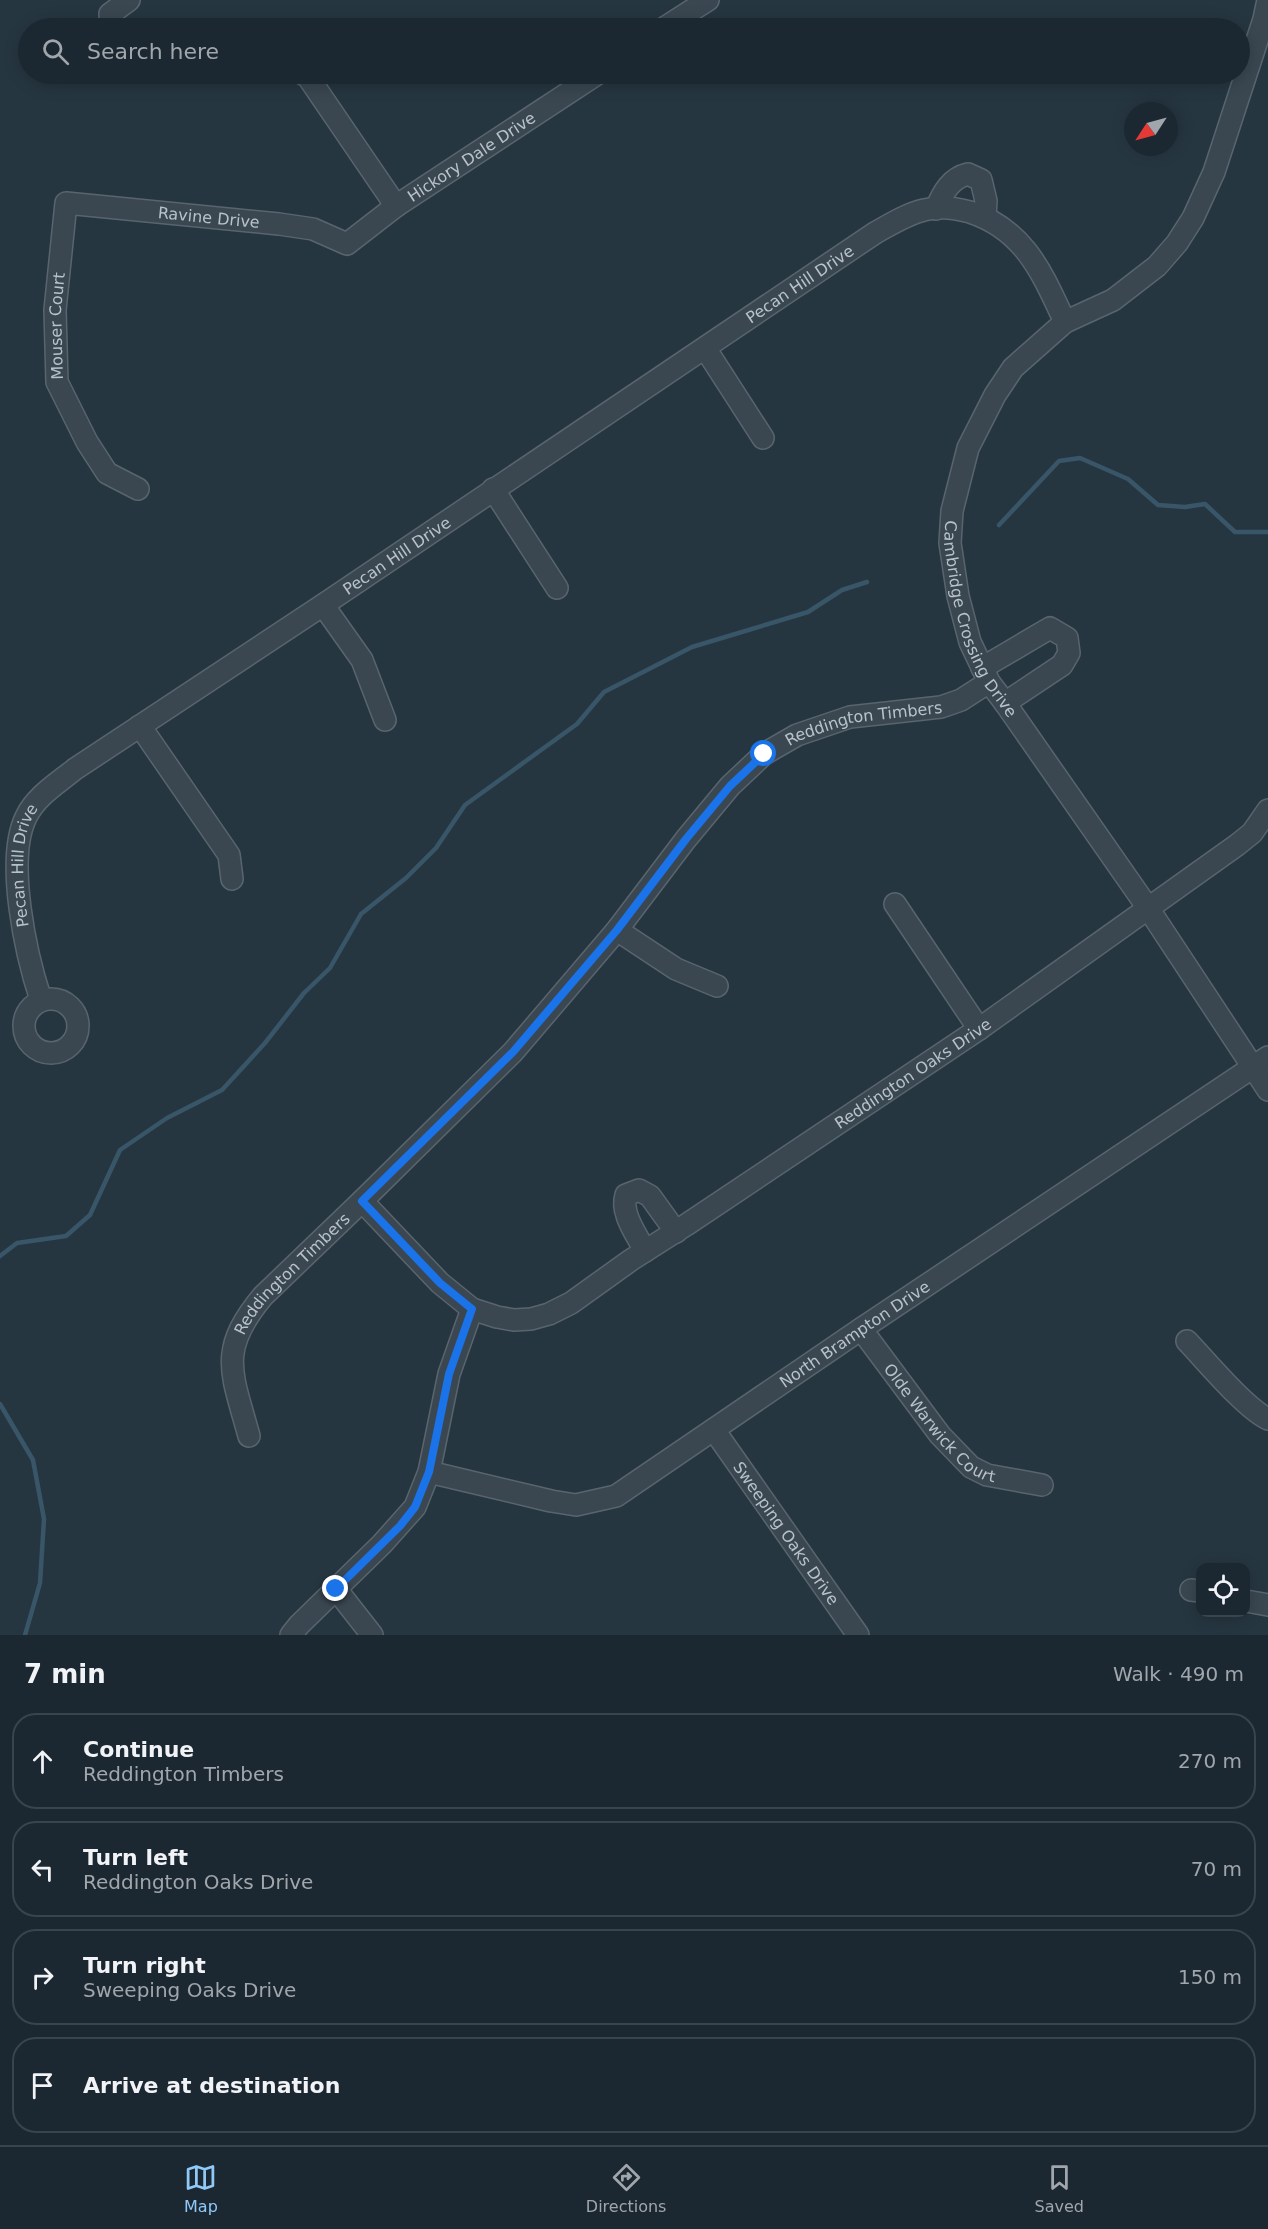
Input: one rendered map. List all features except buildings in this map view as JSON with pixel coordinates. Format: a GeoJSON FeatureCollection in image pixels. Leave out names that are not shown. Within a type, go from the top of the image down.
{"type":"FeatureCollection","features":[{"type":"Feature","properties":{"kind":"street"},"geometry":{"type":"LineString","coordinates":[[110,18],[110,14],[129,0]]}},
{"type":"Feature","properties":{"kind":"street"},"geometry":{"type":"LineString","coordinates":[[680,18],[708,0]]}},
{"type":"Feature","properties":{"kind":"street","name":"Cambridge Crossing Drive"},"geometry":{"type":"LineString","coordinates":[[1250,63],[1268,0]]}},
{"type":"Feature","properties":{"kind":"street"},"geometry":{"type":"LineString","coordinates":[[313,84],[396,206]]}},
{"type":"Feature","properties":{"kind":"street","name":"Hickory Dale Drive"},"geometry":{"type":"LineString","coordinates":[[347,244],[396,206],[582,84]]}},
{"type":"Feature","properties":{"kind":"street","name":"Cambridge Crossing Drive"},"geometry":{"type":"LineString","coordinates":[[1243,84],[1214,172],[1193,218],[1177,243],[1157,266],[1113,300],[1065,322],[1013,368],[995,395],[968,448],[959,477],[952,511],[950,543],[958,596],[970,642],[985,675],[1148,908],[1261,1063],[1268,1090]]}},
{"type":"Feature","properties":{"kind":"street"},"geometry":{"type":"LineString","coordinates":[[936,208],[956,177],[969,174],[981,180],[986,201],[985,217]]}},
{"type":"Feature","properties":{"kind":"street","name":"Ravine Drive"},"geometry":{"type":"LineString","coordinates":[[66,203],[279,224],[313,229],[347,244]]}},
{"type":"Feature","properties":{"kind":"street","name":"Mouser Court"},"geometry":{"type":"LineString","coordinates":[[66,203],[54,310],[57,382],[87,442],[107,473],[138,489]]}},
{"type":"Feature","properties":{"kind":"street","name":"Pecan Hill Drive"},"geometry":{"type":"LineString","coordinates":[[41,1000],[32,972],[17,882],[16,850],[26,817],[35,803],[66,776],[875,233],[926,209],[959,209],[985,217],[1017,239],[1032,258],[1045,278],[1065,322]]}},
{"type":"Feature","properties":{"kind":"street"},"geometry":{"type":"LineString","coordinates":[[705,348],[763,438]]}},
{"type":"Feature","properties":{"kind":"street"},"geometry":{"type":"LineString","coordinates":[[493,489],[557,588]]}},
{"type":"Feature","properties":{"kind":"street"},"geometry":{"type":"LineString","coordinates":[[323,605],[362,660],[385,720]]}},
{"type":"Feature","properties":{"kind":"street","name":"Reddington Timbers"},"geometry":{"type":"LineString","coordinates":[[249,1436],[231,1363],[240,1328],[263,1296],[513,1052],[617,930],[686,839],[730,786],[764,754],[797,735],[850,717],[941,707],[961,700],[985,675],[1050,628],[1067,638],[1069,653],[1062,665],[1005,703]]}},
{"type":"Feature","properties":{"kind":"street"},"geometry":{"type":"LineString","coordinates":[[140,726],[229,855],[232,879]]}},
{"type":"Feature","properties":{"kind":"street","name":"Reddington Oaks Drive"},"geometry":{"type":"LineString","coordinates":[[362,1201],[440,1283],[472,1309],[514,1320],[531,1319],[549,1314],[571,1303],[645,1251],[979,1029],[1252,833],[1268,810]]}},
{"type":"Feature","properties":{"kind":"street"},"geometry":{"type":"LineString","coordinates":[[895,904],[979,1029]]}},
{"type":"Feature","properties":{"kind":"street"},"geometry":{"type":"LineString","coordinates":[[617,930],[676,969],[717,986]]}},
{"type":"Feature","properties":{"kind":"street","name":"North Brampton Drive"},"geometry":{"type":"LineString","coordinates":[[429,1472],[551,1502],[576,1505],[616,1496],[631,1488],[861,1329],[1261,1063]]}},
{"type":"Feature","properties":{"kind":"street"},"geometry":{"type":"LineString","coordinates":[[645,1251],[625,1210],[626,1195],[639,1190],[650,1196],[676,1232]]}},
{"type":"Feature","properties":{"kind":"street"},"geometry":{"type":"LineString","coordinates":[[291,1635],[400,1526],[415,1507],[429,1472],[449,1374],[472,1309]]}},
{"type":"Feature","properties":{"kind":"street","name":"Olde Warwick Court"},"geometry":{"type":"LineString","coordinates":[[861,1329],[940,1435],[971,1467],[987,1475],[1041,1485]]}},
{"type":"Feature","properties":{"kind":"street"},"geometry":{"type":"LineString","coordinates":[[1187,1341],[1261,1416],[1268,1419]]}},
{"type":"Feature","properties":{"kind":"street","name":"Sweeping Oaks Drive"},"geometry":{"type":"LineString","coordinates":[[714,1430],[858,1635]]}},
{"type":"Feature","properties":{"kind":"street"},"geometry":{"type":"LineString","coordinates":[[336,1589],[372,1635]]}},
{"type":"Feature","properties":{"kind":"street"},"geometry":{"type":"LineString","coordinates":[[1250,1602],[1268,1605]]}},
{"type":"Feature","properties":{"kind":"waterway"},"geometry":{"type":"LineString","coordinates":[[999,525],[1059,461],[1080,458],[1128,479],[1158,505],[1185,507],[1205,504],[1235,532],[1268,532]]}},
{"type":"Feature","properties":{"kind":"waterway"},"geometry":{"type":"LineString","coordinates":[[0,1256],[17,1243],[66,1236],[90,1215],[120,1150],[167,1118],[222,1090],[265,1043],[304,993],[330,968],[361,914],[406,878],[436,848],[465,805],[577,724],[604,692],[692,647],[808,612],[842,590],[867,582]]}},
{"type":"Feature","properties":{"kind":"waterway"},"geometry":{"type":"LineString","coordinates":[[0,1404],[33,1460],[44,1519],[40,1583],[25,1635]]}},
{"type":"Feature","properties":{"kind":"route"},"geometry":{"type":"LineString","coordinates":[[336,1589],[400,1526],[415,1507],[429,1472],[449,1374],[472,1309],[440,1283],[362,1201],[513,1052],[617,930],[686,839],[730,786],[764,754]]}}]}
